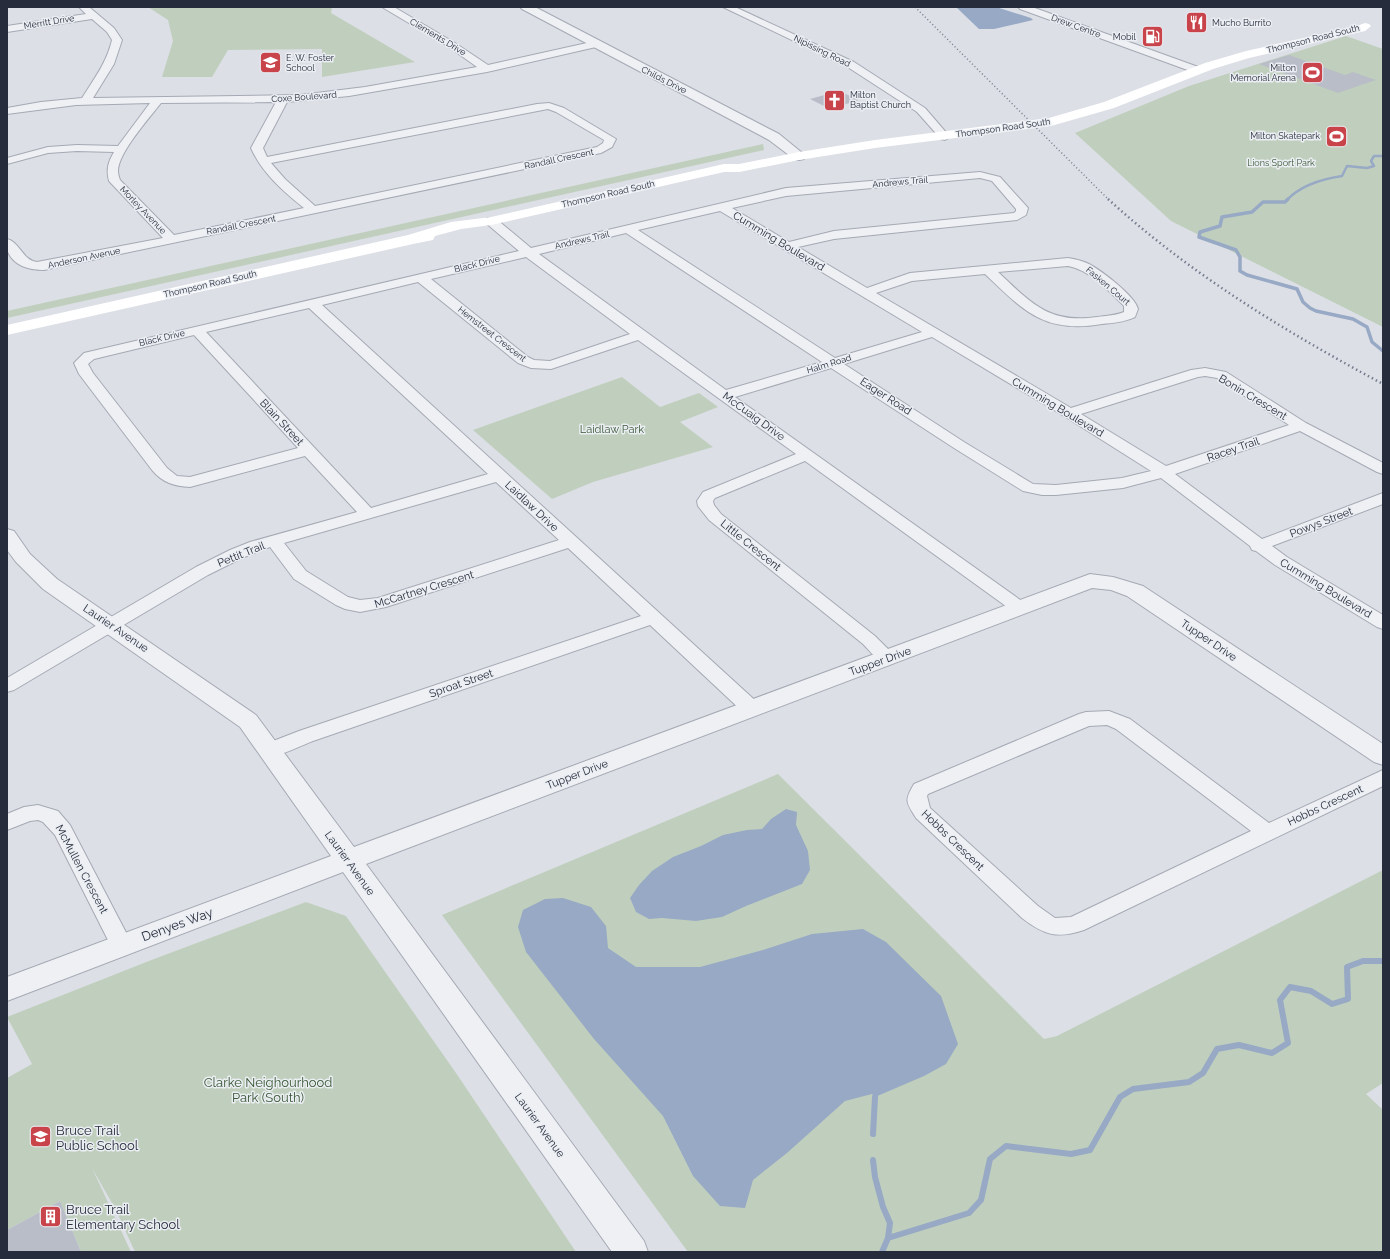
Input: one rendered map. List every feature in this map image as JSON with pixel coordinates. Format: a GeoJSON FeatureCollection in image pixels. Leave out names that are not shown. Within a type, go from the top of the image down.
{"type":"FeatureCollection","features":[{"type":"Feature","properties":{"kind":"main road","name":"Thompson Road South"},"geometry":{"type":"LineString","coordinates":[[7,330],[413,239],[441,236],[478,228],[491,221],[724,168],[739,168],[796,153],[874,144],[1044,115],[1105,97],[1191,68],[1360,29],[1377,23]]}},
{"type":"Feature","properties":{"kind":"street"},"geometry":{"type":"LineString","coordinates":[[84,7],[91,16],[109,28],[116,40],[115,50],[111,59],[86,100]]}},
{"type":"Feature","properties":{"kind":"street","name":"Clements Drive"},"geometry":{"type":"LineString","coordinates":[[387,7],[452,45],[487,69]]}},
{"type":"Feature","properties":{"kind":"street","name":"Childs Drive"},"geometry":{"type":"LineString","coordinates":[[526,7],[774,137],[796,153]]}},
{"type":"Feature","properties":{"kind":"street","name":"Nipissing Road"},"geometry":{"type":"LineString","coordinates":[[728,7],[847,61],[921,110],[942,133]]}},
{"type":"Feature","properties":{"kind":"street","name":"Drew Centre"},"geometry":{"type":"LineString","coordinates":[[1023,7],[1191,68]]}},
{"type":"Feature","properties":{"kind":"street","name":"Merritt Drive"},"geometry":{"type":"LineString","coordinates":[[7,29],[91,16]]}},
{"type":"Feature","properties":{"kind":"street","name":"Coxe Boulevard"},"geometry":{"type":"LineString","coordinates":[[7,111],[40,105],[86,100],[283,99],[321,97],[487,69],[596,44]]}},
{"type":"Feature","properties":{"kind":"street"},"geometry":{"type":"LineString","coordinates":[[283,99],[257,148],[262,161],[313,210]]}},
{"type":"Feature","properties":{"kind":"street","name":"Morley Avenue"},"geometry":{"type":"LineString","coordinates":[[158,100],[121,149],[112,171],[115,181],[171,239]]}},
{"type":"Feature","properties":{"kind":"street","name":"Randall Crescent"},"geometry":{"type":"LineString","coordinates":[[171,239],[601,150],[608,146],[610,139],[560,110],[549,106],[537,107],[262,161]]}},
{"type":"Feature","properties":{"kind":"street"},"geometry":{"type":"LineString","coordinates":[[7,161],[48,150],[121,149]]}},
{"type":"Feature","properties":{"kind":"street","name":"Andrews Trail"},"geometry":{"type":"LineString","coordinates":[[528,252],[786,192],[980,175],[996,179],[1022,208],[1022,212],[1017,216],[834,234],[786,246]]}},
{"type":"Feature","properties":{"kind":"street","name":"Cumming Boulevard"},"geometry":{"type":"LineString","coordinates":[[722,207],[1069,413],[1164,472],[1258,546],[1281,562],[1382,622]]}},
{"type":"Feature","properties":{"kind":"street","name":"McCuaig Drive"},"geometry":{"type":"LineString","coordinates":[[491,221],[528,252],[640,335],[1020,608]]}},
{"type":"Feature","properties":{"kind":"street","name":"Eager Road"},"geometry":{"type":"LineString","coordinates":[[628,229],[959,445],[1029,488],[1056,490],[1123,483],[1164,472]]}},
{"type":"Feature","properties":{"kind":"street","name":"Anderson Avenue"},"geometry":{"type":"LineString","coordinates":[[7,243],[22,261],[32,267],[39,267],[171,239]]}},
{"type":"Feature","properties":{"kind":"street","name":"Black Drive"},"geometry":{"type":"LineString","coordinates":[[308,450],[190,482],[174,482],[167,477],[86,374],[81,363],[89,356],[97,353],[528,252]]}},
{"type":"Feature","properties":{"kind":"street","name":"Fasken Court"},"geometry":{"type":"LineString","coordinates":[[867,292],[910,277],[1068,262],[1080,264],[1089,270],[1128,302],[1132,307],[1132,311],[1124,317],[1077,323],[1053,320],[1020,300],[988,270]]}},
{"type":"Feature","properties":{"kind":"street","name":"Hemstreet Crescent"},"geometry":{"type":"LineString","coordinates":[[421,278],[523,360],[531,364],[551,365],[640,335]]}},
{"type":"Feature","properties":{"kind":"street","name":"Laidlaw Drive"},"geometry":{"type":"LineString","coordinates":[[312,303],[751,708]]}},
{"type":"Feature","properties":{"kind":"street","name":"Blain Street"},"geometry":{"type":"LineString","coordinates":[[196,330],[368,514]]}},
{"type":"Feature","properties":{"kind":"street","name":"Halm Road"},"geometry":{"type":"LineString","coordinates":[[725,395],[932,333]]}},
{"type":"Feature","properties":{"kind":"street","name":"Bonin Crescent"},"geometry":{"type":"LineString","coordinates":[[1069,413],[1196,373],[1205,372],[1221,375],[1301,426],[1383,469]]}},
{"type":"Feature","properties":{"kind":"street","name":"Racey Trail"},"geometry":{"type":"LineString","coordinates":[[1164,472],[1301,426]]}},
{"type":"Feature","properties":{"kind":"street","name":"Little Crescent"},"geometry":{"type":"LineString","coordinates":[[807,455],[709,495],[705,501],[706,506],[715,517],[869,640],[888,658]]}},
{"type":"Feature","properties":{"kind":"street","name":"Pettit Trail"},"geometry":{"type":"LineString","coordinates":[[7,686],[218,562],[256,546],[499,476]]}},
{"type":"Feature","properties":{"kind":"street","name":"Powys Street"},"geometry":{"type":"LineString","coordinates":[[1258,546],[1383,498]]}},
{"type":"Feature","properties":{"kind":"street","name":"Laurier Avenue"},"geometry":{"type":"LineString","coordinates":[[7,536],[23,558],[50,584],[111,624],[248,721],[632,1252]]}},
{"type":"Feature","properties":{"kind":"street","name":"McCartney Crescent"},"geometry":{"type":"LineString","coordinates":[[274,541],[300,575],[342,601],[351,605],[360,606],[380,603],[571,542]]}},
{"type":"Feature","properties":{"kind":"street","name":"Tupper Drive"},"geometry":{"type":"LineString","coordinates":[[348,860],[1090,581],[1106,581],[1121,584],[1148,599],[1383,756]]}},
{"type":"Feature","properties":{"kind":"street","name":"Sproat Street"},"geometry":{"type":"LineString","coordinates":[[270,750],[306,736],[653,618]]}},
{"type":"Feature","properties":{"kind":"street","name":"Hobbs Crescent"},"geometry":{"type":"LineString","coordinates":[[1267,832],[1123,724],[1109,718],[1086,719],[927,786],[921,789],[916,796],[918,805],[923,813],[1030,912],[1046,924],[1063,928],[1076,924],[1383,777]]}},
{"type":"Feature","properties":{"kind":"street","name":"McMullen Crescent"},"geometry":{"type":"LineString","coordinates":[[7,822],[30,813],[40,812],[49,815],[57,821],[122,944]]}},
{"type":"Feature","properties":{"kind":"street","name":"Denyes Way"},"geometry":{"type":"LineString","coordinates":[[7,989],[122,944],[348,860]]}},
{"type":"Feature","properties":{"kind":"green space"},"geometry":{"type":"Polygon","coordinates":[[[148,7],[332,7],[331,13],[415,62],[322,77],[322,49],[228,50],[212,77],[162,77],[173,41],[168,20],[148,7]]]}},
{"type":"Feature","properties":{"kind":"green space","name":"Lions Sport Park"},"geometry":{"type":"Polygon","coordinates":[[[1346,36],[1383,49],[1383,327],[1171,221],[1075,133],[1189,86],[1346,36]]]}},
{"type":"Feature","properties":{"kind":"green space"},"geometry":{"type":"Polygon","coordinates":[[[763,144],[764,150],[7,318],[7,311],[763,144]]]}},
{"type":"Feature","properties":{"kind":"green space","name":"Laidlaw Park"},"geometry":{"type":"Polygon","coordinates":[[[622,377],[660,407],[699,393],[718,407],[680,422],[713,447],[593,482],[552,499],[473,430],[622,377]]]}},
{"type":"Feature","properties":{"kind":"green space"},"geometry":{"type":"Polygon","coordinates":[[[778,774],[1044,1039],[1057,1036],[1383,870],[1383,1083],[1366,1094],[1383,1110],[1383,1252],[688,1252],[442,915],[778,774]]]}},
{"type":"Feature","properties":{"kind":"green space","name":"Clarke Neighourhood Park (South)"},"geometry":{"type":"Polygon","coordinates":[[[306,902],[346,916],[456,1073],[576,1252],[135,1252],[116,1210],[92,1168],[131,1252],[81,1252],[60,1201],[7,1230],[7,1078],[32,1064],[7,1017],[154,959],[306,902]]]}},
{"type":"Feature","properties":{"kind":"water"},"geometry":{"type":"Polygon","coordinates":[[[956,7],[996,7],[1031,18],[1033,20],[994,29],[979,29],[956,7]]]}},
{"type":"Feature","properties":{"kind":"water"},"geometry":{"type":"Polygon","coordinates":[[[786,809],[797,812],[796,825],[808,851],[810,870],[802,884],[722,917],[696,921],[662,918],[649,919],[636,912],[630,898],[639,885],[652,871],[673,857],[701,846],[723,835],[747,830],[762,829],[771,819],[786,809]]]}},
{"type":"Feature","properties":{"kind":"water"},"geometry":{"type":"Polygon","coordinates":[[[563,898],[591,907],[606,926],[608,948],[636,967],[700,967],[763,950],[812,934],[863,929],[886,942],[941,996],[958,1044],[946,1064],[924,1076],[875,1097],[872,1094],[845,1101],[787,1153],[753,1180],[745,1208],[720,1206],[693,1176],[663,1116],[594,1039],[526,952],[518,927],[523,910],[545,899],[563,898]]]}},
{"type":"Feature","properties":{"kind":"building","name":"Milton Memorial Arena"},"geometry":{"type":"Polygon","coordinates":[[[1289,55],[1345,75],[1353,72],[1376,80],[1338,93],[1259,64],[1289,55]]]}},
{"type":"Feature","properties":{"kind":"building","name":"Milton Baptist Church"},"geometry":{"type":"Polygon","coordinates":[[[839,91],[859,100],[830,109],[810,99],[839,91]]]}},
{"type":"Feature","properties":{"kind":"building","name":"Bruce Trail Elementary School"},"geometry":{"type":"Polygon","coordinates":[[[60,1201],[81,1252],[7,1252],[7,1230],[60,1201]]]}},
{"type":"Feature","properties":{"kind":"waterway"},"geometry":{"type":"LineString","coordinates":[[1287,200],[1305,187],[1327,179],[1342,176],[1347,166],[1367,168],[1374,166],[1371,161],[1374,156],[1383,156]]}},
{"type":"Feature","properties":{"kind":"waterway"},"geometry":{"type":"LineString","coordinates":[[1287,200],[1285,202],[1263,202],[1252,212],[1222,217],[1220,226],[1200,232],[1199,237],[1236,250],[1240,257],[1240,271],[1247,275],[1297,289],[1303,302],[1310,308],[1316,311],[1353,319],[1367,327],[1372,342],[1383,351]]}},
{"type":"Feature","properties":{"kind":"waterway"},"geometry":{"type":"LineString","coordinates":[[888,1238],[969,1213],[981,1200],[990,1159],[1006,1146],[1071,1154],[1090,1150],[1120,1097],[1133,1089],[1189,1082],[1203,1073],[1217,1049],[1239,1045],[1272,1053],[1288,1043],[1280,1000],[1290,987],[1311,991],[1332,1004],[1348,999],[1347,967],[1363,961],[1383,961]]}},
{"type":"Feature","properties":{"kind":"waterway"},"geometry":{"type":"LineString","coordinates":[[873,1134],[875,1097]]}},
{"type":"Feature","properties":{"kind":"waterway"},"geometry":{"type":"LineString","coordinates":[[873,1160],[875,1177],[883,1207],[890,1223],[888,1238]]}},
{"type":"Feature","properties":{"kind":"waterway"},"geometry":{"type":"LineString","coordinates":[[882,1252],[888,1238]]}},
{"type":"Feature","properties":{"kind":"railway"},"geometry":{"type":"LineString","coordinates":[[915,7],[1109,200]]}},
{"type":"Feature","properties":{"kind":"railway"},"geometry":{"type":"LineString","coordinates":[[1108,199],[1139,226],[1205,277],[1311,344],[1383,384]]}},
{"type":"Feature","properties":{"kind":"place","name":"Mucho Burrito"},"geometry":{"type":"Point","coordinates":[1196,23]}},
{"type":"Feature","properties":{"kind":"place","name":"Mobil"},"geometry":{"type":"Point","coordinates":[1152,37]}},
{"type":"Feature","properties":{"kind":"place","name":"E. W. Foster School"},"geometry":{"type":"Point","coordinates":[271,63]}},
{"type":"Feature","properties":{"kind":"place","name":"Milton Memorial Arena"},"geometry":{"type":"Point","coordinates":[1312,73]}},
{"type":"Feature","properties":{"kind":"place","name":"Milton Baptist Church"},"geometry":{"type":"Point","coordinates":[835,100]}},
{"type":"Feature","properties":{"kind":"place","name":"Milton Skatepark"},"geometry":{"type":"Point","coordinates":[1336,136]}},
{"type":"Feature","properties":{"kind":"place","name":"Bruce Trail Public School"},"geometry":{"type":"Point","coordinates":[40,1137]}},
{"type":"Feature","properties":{"kind":"place","name":"Bruce Trail Elementary School"},"geometry":{"type":"Point","coordinates":[50,1216]}}]}
